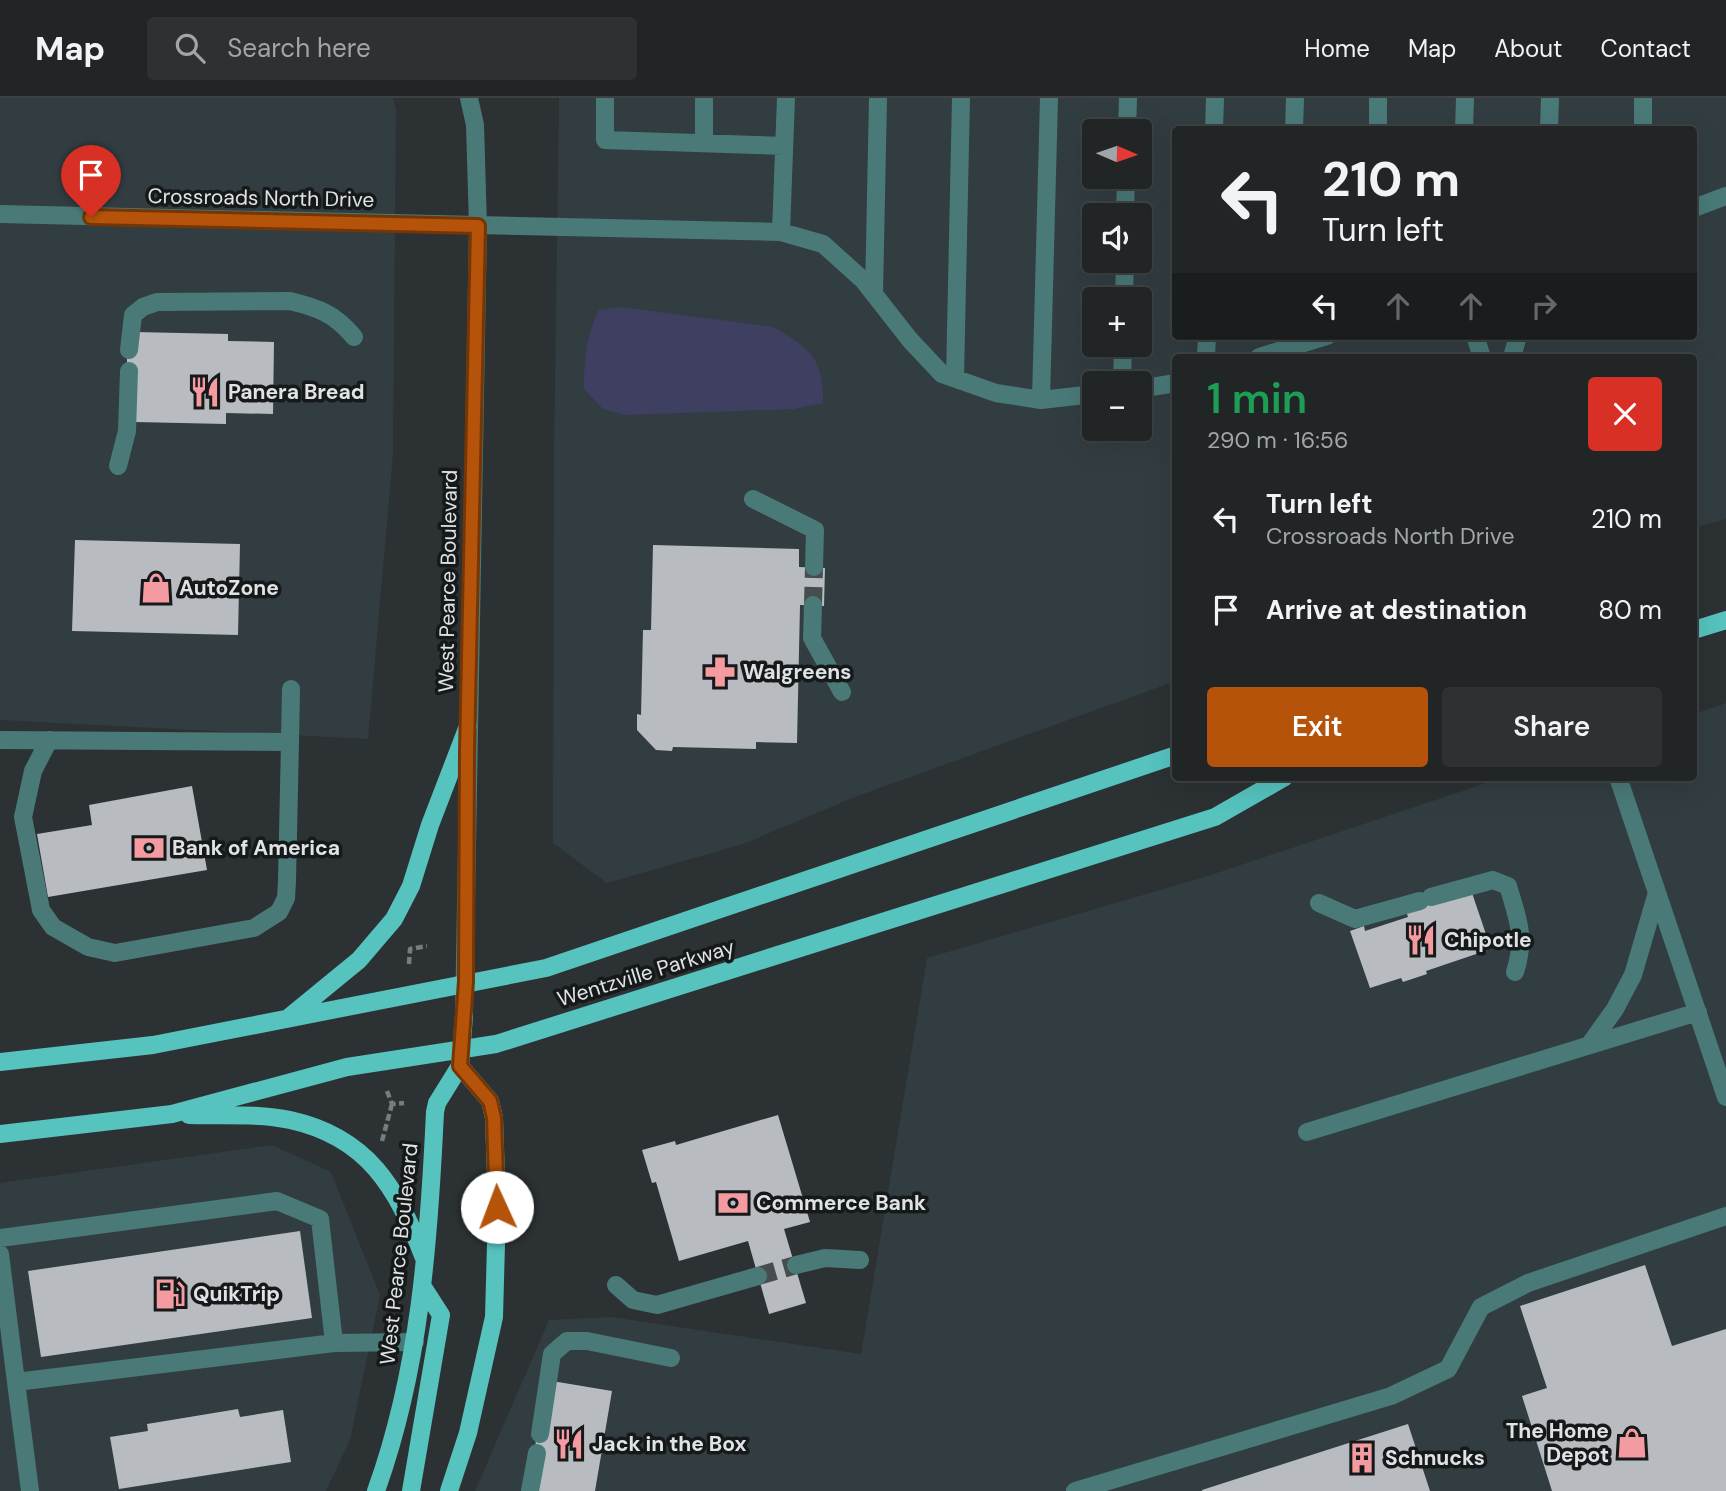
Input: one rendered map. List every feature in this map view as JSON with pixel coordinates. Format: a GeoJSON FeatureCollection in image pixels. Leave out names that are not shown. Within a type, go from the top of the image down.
{"type":"FeatureCollection","features":[{"type":"Feature","properties":{"kind":"main road"},"geometry":{"type":"LineString","coordinates":[[1697,629],[1726,620]]}},
{"type":"Feature","properties":{"kind":"main road"},"geometry":{"type":"LineString","coordinates":[[285,1020],[359,960],[394,919],[411,887],[430,825],[468,726]]}},
{"type":"Feature","properties":{"kind":"main road","name":"Wentzville Parkway"},"geometry":{"type":"LineString","coordinates":[[0,1062],[153,1045],[466,981],[546,968],[1172,756]]}},
{"type":"Feature","properties":{"kind":"main road","name":"Wentzville Parkway"},"geometry":{"type":"LineString","coordinates":[[0,1134],[172,1114],[348,1067],[461,1057],[1215,817],[1278,781]]}},
{"type":"Feature","properties":{"kind":"main road","name":"West Pearce Boulevard"},"geometry":{"type":"LineString","coordinates":[[376,1491],[391,1448],[415,1342],[423,1287],[436,1103],[461,1057],[464,1016]]}},
{"type":"Feature","properties":{"kind":"main road"},"geometry":{"type":"LineString","coordinates":[[449,1491],[468,1433],[494,1317],[497,1207],[494,1118],[490,1101],[461,1057]]}},
{"type":"Feature","properties":{"kind":"main road"},"geometry":{"type":"LineString","coordinates":[[172,1114],[288,1119],[326,1130],[355,1148],[381,1171],[407,1214],[425,1261]]}},
{"type":"Feature","properties":{"kind":"main road"},"geometry":{"type":"LineString","coordinates":[[411,1491],[441,1315],[423,1287]]}},
{"type":"Feature","properties":{"kind":"street","name":"West Pearce Boulevard"},"geometry":{"type":"LineString","coordinates":[[464,1016],[478,226],[475,125],[469,98]]}},
{"type":"Feature","properties":{"kind":"street"},"geometry":{"type":"LineString","coordinates":[[606,98],[605,140],[784,146]]}},
{"type":"Feature","properties":{"kind":"street"},"geometry":{"type":"LineString","coordinates":[[704,98],[704,144]]}},
{"type":"Feature","properties":{"kind":"street"},"geometry":{"type":"LineString","coordinates":[[781,232],[786,98]]}},
{"type":"Feature","properties":{"kind":"street"},"geometry":{"type":"LineString","coordinates":[[874,293],[878,98]]}},
{"type":"Feature","properties":{"kind":"street"},"geometry":{"type":"LineString","coordinates":[[955,378],[961,98]]}},
{"type":"Feature","properties":{"kind":"street"},"geometry":{"type":"LineString","coordinates":[[1041,400],[1049,98]]}},
{"type":"Feature","properties":{"kind":"street"},"geometry":{"type":"LineString","coordinates":[[1127,119],[1128,98]]}},
{"type":"Feature","properties":{"kind":"street"},"geometry":{"type":"LineString","coordinates":[[1214,126],[1215,98]]}},
{"type":"Feature","properties":{"kind":"street"},"geometry":{"type":"LineString","coordinates":[[1294,126],[1295,98]]}},
{"type":"Feature","properties":{"kind":"street"},"geometry":{"type":"LineString","coordinates":[[1378,98],[1378,126]]}},
{"type":"Feature","properties":{"kind":"street"},"geometry":{"type":"LineString","coordinates":[[1464,126],[1465,98]]}},
{"type":"Feature","properties":{"kind":"street"},"geometry":{"type":"LineString","coordinates":[[1549,126],[1550,98]]}},
{"type":"Feature","properties":{"kind":"street"},"geometry":{"type":"LineString","coordinates":[[1643,98],[1643,126]]}},
{"type":"Feature","properties":{"kind":"street"},"geometry":{"type":"LineString","coordinates":[[1697,207],[1726,196]]}},
{"type":"Feature","properties":{"kind":"street","name":"Crossroads North Drive"},"geometry":{"type":"LineString","coordinates":[[0,215],[781,232],[823,244],[874,293],[942,374],[996,393],[1041,400],[1082,395]]}},
{"type":"Feature","properties":{"kind":"street"},"geometry":{"type":"LineString","coordinates":[[130,351],[133,315],[142,307],[157,302],[290,302],[312,306],[339,319],[354,337]]}},
{"type":"Feature","properties":{"kind":"street"},"geometry":{"type":"LineString","coordinates":[[1265,354],[1291,342]]}},
{"type":"Feature","properties":{"kind":"street"},"geometry":{"type":"LineString","coordinates":[[118,466],[127,431],[129,371]]}},
{"type":"Feature","properties":{"kind":"street"},"geometry":{"type":"LineString","coordinates":[[1152,387],[1172,384]]}},
{"type":"Feature","properties":{"kind":"street"},"geometry":{"type":"LineString","coordinates":[[753,499],[815,530],[814,568]]}},
{"type":"Feature","properties":{"kind":"street"},"geometry":{"type":"LineString","coordinates":[[813,605],[812,638],[842,692]]}},
{"type":"Feature","properties":{"kind":"street"},"geometry":{"type":"LineString","coordinates":[[49,740],[33,771],[23,817],[41,910],[53,927],[88,947],[115,953],[254,928],[279,912],[286,898],[291,689]]}},
{"type":"Feature","properties":{"kind":"street"},"geometry":{"type":"LineString","coordinates":[[0,740],[290,742]]}},
{"type":"Feature","properties":{"kind":"street"},"geometry":{"type":"LineString","coordinates":[[1619,781],[1726,1097]]}},
{"type":"Feature","properties":{"kind":"street"},"geometry":{"type":"LineString","coordinates":[[1319,903],[1355,919],[1493,880],[1508,886],[1520,923],[1523,948],[1515,972]]}},
{"type":"Feature","properties":{"kind":"street"},"geometry":{"type":"LineString","coordinates":[[1590,1044],[1615,1009],[1633,975],[1656,896]]}},
{"type":"Feature","properties":{"kind":"street"},"geometry":{"type":"LineString","coordinates":[[1307,1132],[1698,1012]]}},
{"type":"Feature","properties":{"kind":"street"},"geometry":{"type":"LineString","coordinates":[[0,1238],[277,1201],[320,1219],[334,1343]]}},
{"type":"Feature","properties":{"kind":"street"},"geometry":{"type":"LineString","coordinates":[[1075,1491],[1391,1396],[1448,1369],[1481,1307],[1528,1283],[1726,1216]]}},
{"type":"Feature","properties":{"kind":"street"},"geometry":{"type":"LineString","coordinates":[[0,1254],[3,1296],[30,1491]]}},
{"type":"Feature","properties":{"kind":"street"},"geometry":{"type":"LineString","coordinates":[[796,1265],[825,1258],[860,1260]]}},
{"type":"Feature","properties":{"kind":"street"},"geometry":{"type":"LineString","coordinates":[[616,1286],[633,1300],[657,1305],[758,1276]]}},
{"type":"Feature","properties":{"kind":"street"},"geometry":{"type":"LineString","coordinates":[[540,1434],[552,1354],[567,1341],[587,1341],[671,1358]]}},
{"type":"Feature","properties":{"kind":"street"},"geometry":{"type":"LineString","coordinates":[[16,1382],[334,1343],[415,1342]]}},
{"type":"Feature","properties":{"kind":"street"},"geometry":{"type":"LineString","coordinates":[[530,1491],[537,1453]]}},
{"type":"Feature","properties":{"kind":"path"},"geometry":{"type":"LineString","coordinates":[[409,964],[410,949],[427,946]]}},
{"type":"Feature","properties":{"kind":"path"},"geometry":{"type":"LineString","coordinates":[[381,1147],[392,1104],[387,1091]]}},
{"type":"Feature","properties":{"kind":"path"},"geometry":{"type":"LineString","coordinates":[[392,1104],[404,1103]]}},
{"type":"Feature","properties":{"kind":"shaded area"},"geometry":{"type":"Polygon","coordinates":[[[0,98],[393,98],[396,109],[393,454],[368,739],[0,720],[0,98]]]}},
{"type":"Feature","properties":{"kind":"shaded area"},"geometry":{"type":"Polygon","coordinates":[[[559,98],[1726,98],[1726,519],[1697,527],[1697,354],[1172,354],[1172,682],[855,797],[743,844],[607,883],[553,843],[554,456],[559,98]]]}},
{"type":"Feature","properties":{"kind":"shaded area"},"geometry":{"type":"Polygon","coordinates":[[[1726,703],[1726,1491],[475,1491],[549,1320],[611,1317],[861,1354],[927,958],[1208,876],[1492,781],[1697,781],[1697,713],[1726,703]]]}},
{"type":"Feature","properties":{"kind":"shaded area"},"geometry":{"type":"Polygon","coordinates":[[[272,1145],[331,1172],[380,1295],[350,1440],[326,1491],[0,1491],[0,1183],[272,1145]]]}},
{"type":"Feature","properties":{"kind":"water"},"geometry":{"type":"Polygon","coordinates":[[[620,307],[773,327],[797,342],[812,356],[821,376],[823,403],[794,409],[626,415],[603,409],[584,389],[587,348],[599,310],[620,307]]]}},
{"type":"Feature","properties":{"kind":"building","name":"Panera Bread"},"geometry":{"type":"Polygon","coordinates":[[[135,332],[228,334],[228,341],[274,342],[273,414],[226,413],[226,424],[135,422],[127,371],[127,350],[135,332]]]}},
{"type":"Feature","properties":{"kind":"building","name":"AutoZone"},"geometry":{"type":"Polygon","coordinates":[[[75,540],[240,544],[238,635],[72,631],[75,540]]]}},
{"type":"Feature","properties":{"kind":"building","name":"Walgreens"},"geometry":{"type":"Polygon","coordinates":[[[653,545],[799,549],[799,567],[825,568],[824,606],[800,605],[797,743],[756,742],[756,749],[673,747],[672,751],[656,750],[637,730],[637,714],[641,715],[643,630],[651,630],[653,545]]]}},
{"type":"Feature","properties":{"kind":"building","name":"Bank of America"},"geometry":{"type":"Polygon","coordinates":[[[192,786],[207,870],[48,897],[37,834],[92,825],[89,805],[192,786]]]}},
{"type":"Feature","properties":{"kind":"building","name":"Chipotle"},"geometry":{"type":"Polygon","coordinates":[[[1471,890],[1491,949],[1426,971],[1427,974],[1403,982],[1401,978],[1370,988],[1350,931],[1364,926],[1365,931],[1408,917],[1406,911],[1471,890]]]}},
{"type":"Feature","properties":{"kind":"building","name":"Commerce Bank"},"geometry":{"type":"Polygon","coordinates":[[[778,1115],[810,1222],[784,1229],[806,1303],[769,1314],[748,1241],[679,1261],[656,1182],[652,1183],[642,1150],[675,1141],[676,1145],[778,1115]]]}},
{"type":"Feature","properties":{"kind":"building","name":"QuikTrip"},"geometry":{"type":"Polygon","coordinates":[[[300,1231],[312,1318],[41,1357],[28,1271],[300,1231]]]}},
{"type":"Feature","properties":{"kind":"building","name":"The Home Depot"},"geometry":{"type":"Polygon","coordinates":[[[1645,1265],[1672,1346],[1726,1329],[1726,1491],[1552,1491],[1522,1396],[1547,1388],[1520,1306],[1645,1265]]]}},
{"type":"Feature","properties":{"kind":"building","name":"Jack in the Box"},"geometry":{"type":"Polygon","coordinates":[[[552,1381],[612,1391],[595,1491],[534,1491],[536,1434],[552,1381]]]}},
{"type":"Feature","properties":{"kind":"building"},"geometry":{"type":"Polygon","coordinates":[[[238,1409],[240,1417],[283,1410],[291,1462],[119,1489],[110,1437],[148,1431],[147,1424],[238,1409]]]}},
{"type":"Feature","properties":{"kind":"building","name":"Schnucks"},"geometry":{"type":"Polygon","coordinates":[[[1408,1424],[1430,1491],[1202,1491],[1202,1490],[1408,1424]]]}},
{"type":"Feature","properties":{"kind":"tunnel"},"geometry":{"type":"LineString","coordinates":[[813,605],[814,567]]}},
{"type":"Feature","properties":{"kind":"tunnel"},"geometry":{"type":"LineString","coordinates":[[758,1276],[796,1265]]}},
{"type":"Feature","properties":{"kind":"place","name":"Panera Bread"},"geometry":{"type":"Point","coordinates":[205,392]}},
{"type":"Feature","properties":{"kind":"place","name":"AutoZone"},"geometry":{"type":"Point","coordinates":[156,588]}},
{"type":"Feature","properties":{"kind":"place","name":"Walgreens"},"geometry":{"type":"Point","coordinates":[720,672]}},
{"type":"Feature","properties":{"kind":"place","name":"Bank of America"},"geometry":{"type":"Point","coordinates":[149,848]}},
{"type":"Feature","properties":{"kind":"place","name":"Chipotle"},"geometry":{"type":"Point","coordinates":[1421,940]}},
{"type":"Feature","properties":{"kind":"place","name":"Commerce Bank"},"geometry":{"type":"Point","coordinates":[733,1203]}},
{"type":"Feature","properties":{"kind":"place","name":"QuikTrip"},"geometry":{"type":"Point","coordinates":[170,1294]}},
{"type":"Feature","properties":{"kind":"place","name":"The Home Depot"},"geometry":{"type":"Point","coordinates":[1632,1443]}},
{"type":"Feature","properties":{"kind":"place","name":"Jack in the Box"},"geometry":{"type":"Point","coordinates":[569,1444]}},
{"type":"Feature","properties":{"kind":"place","name":"Schnucks"},"geometry":{"type":"Point","coordinates":[1362,1458]}},
{"type":"Feature","properties":{"kind":"route"},"geometry":{"type":"LineString","coordinates":[[91,217],[478,226],[467,752],[466,981],[460,1066],[490,1101],[494,1118],[497,1207]]}}]}
